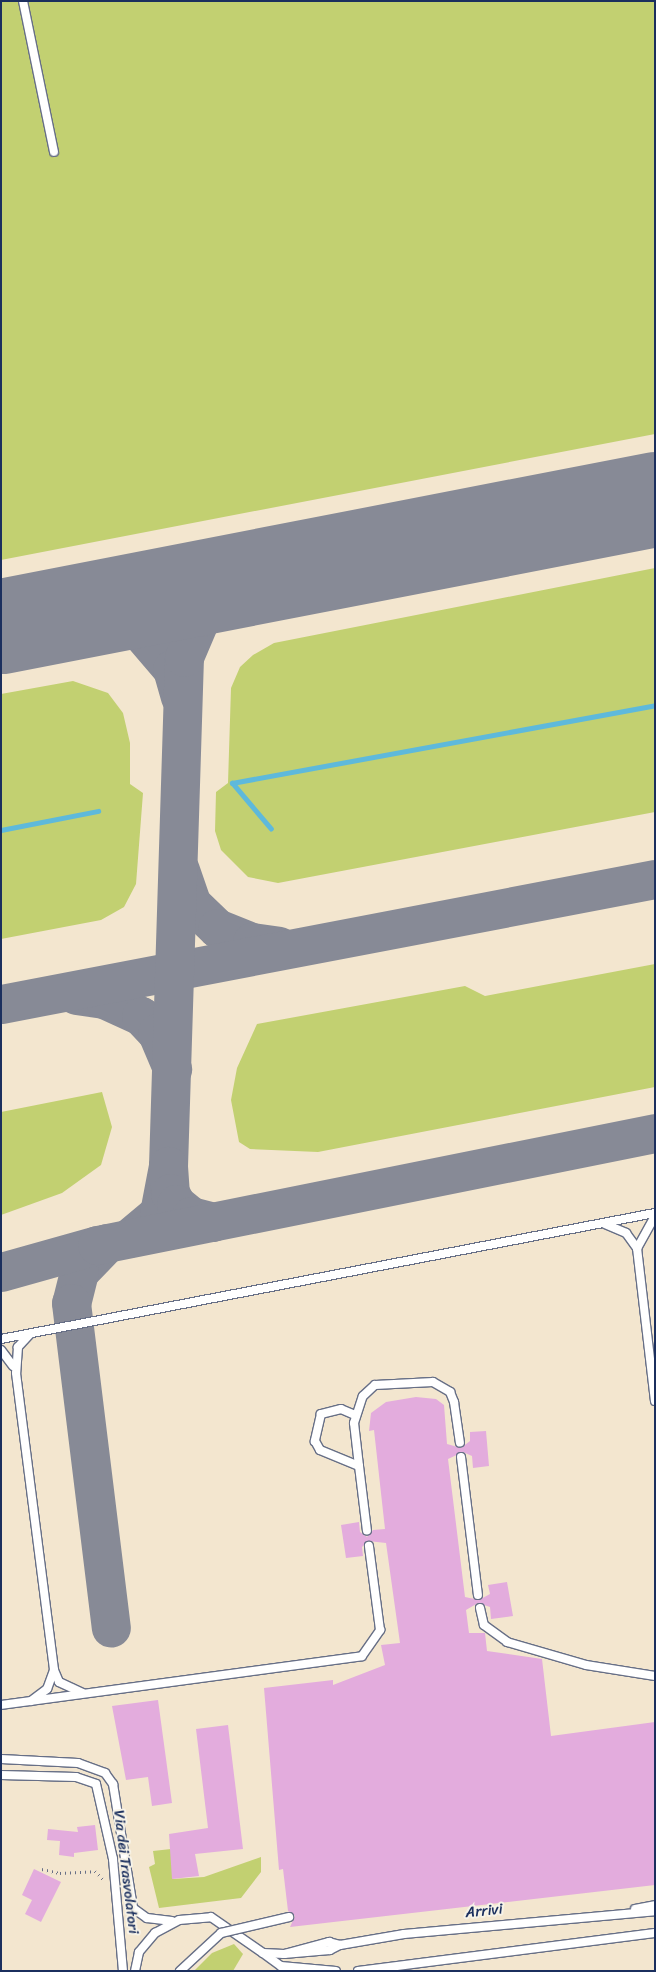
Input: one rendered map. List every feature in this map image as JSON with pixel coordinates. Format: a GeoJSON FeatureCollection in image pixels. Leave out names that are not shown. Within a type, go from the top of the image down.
{"type":"FeatureCollection","features":[{"type":"Feature","properties":{"kind":"lane"},"geometry":{"type":"LineString","coordinates":[[23,1],[54,152]]}},
{"type":"Feature","properties":{"kind":"lane"},"geometry":{"type":"LineString","coordinates":[[1,1339],[604,1223],[655,1215]]}},
{"type":"Feature","properties":{"kind":"lane"},"geometry":{"type":"LineString","coordinates":[[637,1248],[655,1215]]}},
{"type":"Feature","properties":{"kind":"lane"},"geometry":{"type":"LineString","coordinates":[[604,1223],[626,1233],[637,1248],[655,1400]]}},
{"type":"Feature","properties":{"kind":"lane"},"geometry":{"type":"LineString","coordinates":[[31,1333],[18,1347],[16,1373],[54,1670],[66,1688],[86,1695]]}},
{"type":"Feature","properties":{"kind":"lane"},"geometry":{"type":"LineString","coordinates":[[1,1350],[16,1373]]}},
{"type":"Feature","properties":{"kind":"lane"},"geometry":{"type":"LineString","coordinates":[[367,1531],[355,1416],[363,1396],[375,1385],[433,1382],[450,1392],[454,1402],[460,1443]]}},
{"type":"Feature","properties":{"kind":"lane"},"geometry":{"type":"LineString","coordinates":[[355,1416],[341,1409],[321,1414],[315,1441],[320,1450],[359,1466]]}},
{"type":"Feature","properties":{"kind":"lane"},"geometry":{"type":"LineString","coordinates":[[461,1457],[478,1595]]}},
{"type":"Feature","properties":{"kind":"lane"},"geometry":{"type":"LineString","coordinates":[[1,1705],[86,1695],[362,1656],[380,1630],[369,1546]]}},
{"type":"Feature","properties":{"kind":"lane"},"geometry":{"type":"LineString","coordinates":[[480,1608],[484,1625],[507,1642],[586,1665],[654,1676]]}},
{"type":"Feature","properties":{"kind":"lane"},"geometry":{"type":"LineString","coordinates":[[30,1702],[47,1689],[54,1670]]}},
{"type":"Feature","properties":{"kind":"lane"},"geometry":{"type":"LineString","coordinates":[[1,1759],[78,1763],[105,1774],[113,1784],[133,1908],[147,1918],[179,1920],[211,1917],[281,1966],[336,1971]]}},
{"type":"Feature","properties":{"kind":"lane","name":"Via dei Trasvolatori"},"geometry":{"type":"LineString","coordinates":[[1,1775],[76,1777],[96,1784],[113,1859],[124,1971]]}},
{"type":"Feature","properties":{"kind":"lane","name":"Arrivi"},"geometry":{"type":"LineString","coordinates":[[631,1911],[655,1905]]}},
{"type":"Feature","properties":{"kind":"lane","name":"Arrivi"},"geometry":{"type":"LineString","coordinates":[[263,1953],[284,1954],[329,1942],[340,1945],[404,1934],[631,1911],[655,1911]]}},
{"type":"Feature","properties":{"kind":"lane"},"geometry":{"type":"LineString","coordinates":[[180,1971],[221,1933],[289,1917]]}},
{"type":"Feature","properties":{"kind":"lane"},"geometry":{"type":"LineString","coordinates":[[135,1971],[146,1942],[179,1920]]}},
{"type":"Feature","properties":{"kind":"lane"},"geometry":{"type":"LineString","coordinates":[[358,1971],[655,1932]]}},
{"type":"Feature","properties":{"kind":"path"},"geometry":{"type":"LineString","coordinates":[[42,1868],[60,1873],[95,1871],[111,1883]]}},
{"type":"Feature","properties":{"kind":"green space"},"geometry":{"type":"Polygon","coordinates":[[[1,1],[655,1],[655,434],[1,560],[1,1]]]}},
{"type":"Feature","properties":{"kind":"green space"},"geometry":{"type":"Polygon","coordinates":[[[655,568],[655,812],[278,883],[248,877],[221,850],[215,831],[216,792],[228,783],[231,688],[240,667],[253,655],[274,643],[655,568]]]}},
{"type":"Feature","properties":{"kind":"green space"},"geometry":{"type":"Polygon","coordinates":[[[73,681],[108,693],[123,713],[130,743],[130,784],[143,793],[136,884],[124,907],[101,920],[1,939],[1,694],[73,681]]]}},
{"type":"Feature","properties":{"kind":"green space"},"geometry":{"type":"Polygon","coordinates":[[[655,964],[655,1087],[318,1152],[250,1149],[239,1142],[231,1100],[237,1068],[257,1024],[465,986],[485,996],[655,964]]]}},
{"type":"Feature","properties":{"kind":"green space"},"geometry":{"type":"Polygon","coordinates":[[[102,1092],[112,1127],[101,1165],[62,1193],[1,1215],[1,1112],[102,1092]]]}},
{"type":"Feature","properties":{"kind":"green space"},"geometry":{"type":"Polygon","coordinates":[[[171,1849],[173,1879],[204,1877],[261,1857],[261,1872],[241,1898],[159,1908],[149,1867],[155,1864],[153,1851],[171,1849]]]}},
{"type":"Feature","properties":{"kind":"green space"},"geometry":{"type":"Polygon","coordinates":[[[234,1944],[243,1954],[233,1971],[194,1971],[212,1953],[234,1944]]]}},
{"type":"Feature","properties":{"kind":"building"},"geometry":{"type":"Polygon","coordinates":[[[416,1397],[436,1399],[444,1405],[447,1444],[461,1448],[470,1441],[470,1432],[486,1431],[489,1466],[473,1468],[472,1456],[463,1452],[448,1459],[465,1597],[479,1600],[490,1594],[488,1585],[507,1582],[513,1616],[491,1619],[490,1607],[478,1603],[466,1610],[469,1633],[485,1633],[487,1651],[542,1659],[551,1736],[655,1722],[655,1885],[290,1927],[295,1916],[288,1911],[283,1869],[279,1870],[264,1688],[333,1680],[333,1685],[385,1665],[381,1645],[400,1643],[386,1543],[368,1541],[362,1547],[363,1556],[346,1558],[341,1525],[359,1522],[360,1532],[367,1537],[373,1530],[385,1529],[374,1430],[369,1431],[371,1413],[386,1402],[416,1397]]]}},
{"type":"Feature","properties":{"kind":"building"},"geometry":{"type":"Polygon","coordinates":[[[158,1700],[172,1803],[152,1806],[148,1777],[126,1780],[112,1706],[158,1700]]]}},
{"type":"Feature","properties":{"kind":"building"},"geometry":{"type":"Polygon","coordinates":[[[228,1725],[243,1849],[195,1854],[199,1876],[172,1879],[169,1834],[208,1828],[196,1729],[228,1725]]]}},
{"type":"Feature","properties":{"kind":"building"},"geometry":{"type":"Polygon","coordinates":[[[95,1825],[98,1850],[74,1853],[74,1857],[59,1855],[60,1841],[47,1840],[48,1829],[78,1832],[77,1827],[95,1825]]]}},
{"type":"Feature","properties":{"kind":"building"},"geometry":{"type":"Polygon","coordinates":[[[34,1869],[61,1882],[41,1922],[25,1914],[32,1900],[22,1895],[34,1869]]]}},
{"type":"Feature","properties":{"kind":"waterway"},"geometry":{"type":"LineString","coordinates":[[271,829],[232,783],[655,705]]}},
{"type":"Feature","properties":{"kind":"waterway"},"geometry":{"type":"LineString","coordinates":[[1,830],[98,811]]}},
{"type":"Feature","properties":{"kind":"taxiway"},"geometry":{"type":"LineString","coordinates":[[168,1166],[184,657],[201,617],[218,599],[237,585],[296,569]]}},
{"type":"Feature","properties":{"kind":"taxiway"},"geometry":{"type":"LineString","coordinates":[[27,621],[82,615],[111,617],[137,628],[172,669],[180,697]]}},
{"type":"Feature","properties":{"kind":"taxiway"},"geometry":{"type":"LineString","coordinates":[[180,870],[192,904],[217,928],[252,942],[279,946]]}},
{"type":"Feature","properties":{"kind":"taxiway"},"geometry":{"type":"LineString","coordinates":[[1,1004],[655,879]]}},
{"type":"Feature","properties":{"kind":"taxiway"},"geometry":{"type":"LineString","coordinates":[[76,995],[104,999],[141,1016],[157,1033],[172,1069]]}},
{"type":"Feature","properties":{"kind":"taxiway"},"geometry":{"type":"LineString","coordinates":[[1,1272],[97,1245],[655,1133]]}},
{"type":"Feature","properties":{"kind":"taxiway"},"geometry":{"type":"LineString","coordinates":[[129,1238],[159,1213],[168,1166],[170,1193],[176,1204],[191,1216],[213,1222]]}},
{"type":"Feature","properties":{"kind":"taxiway"},"geometry":{"type":"LineString","coordinates":[[107,1243],[79,1272],[71,1303],[111,1628]]}},
{"type":"Feature","properties":{"kind":"runway"},"geometry":{"type":"LineString","coordinates":[[1,626],[655,499]]}}]}
